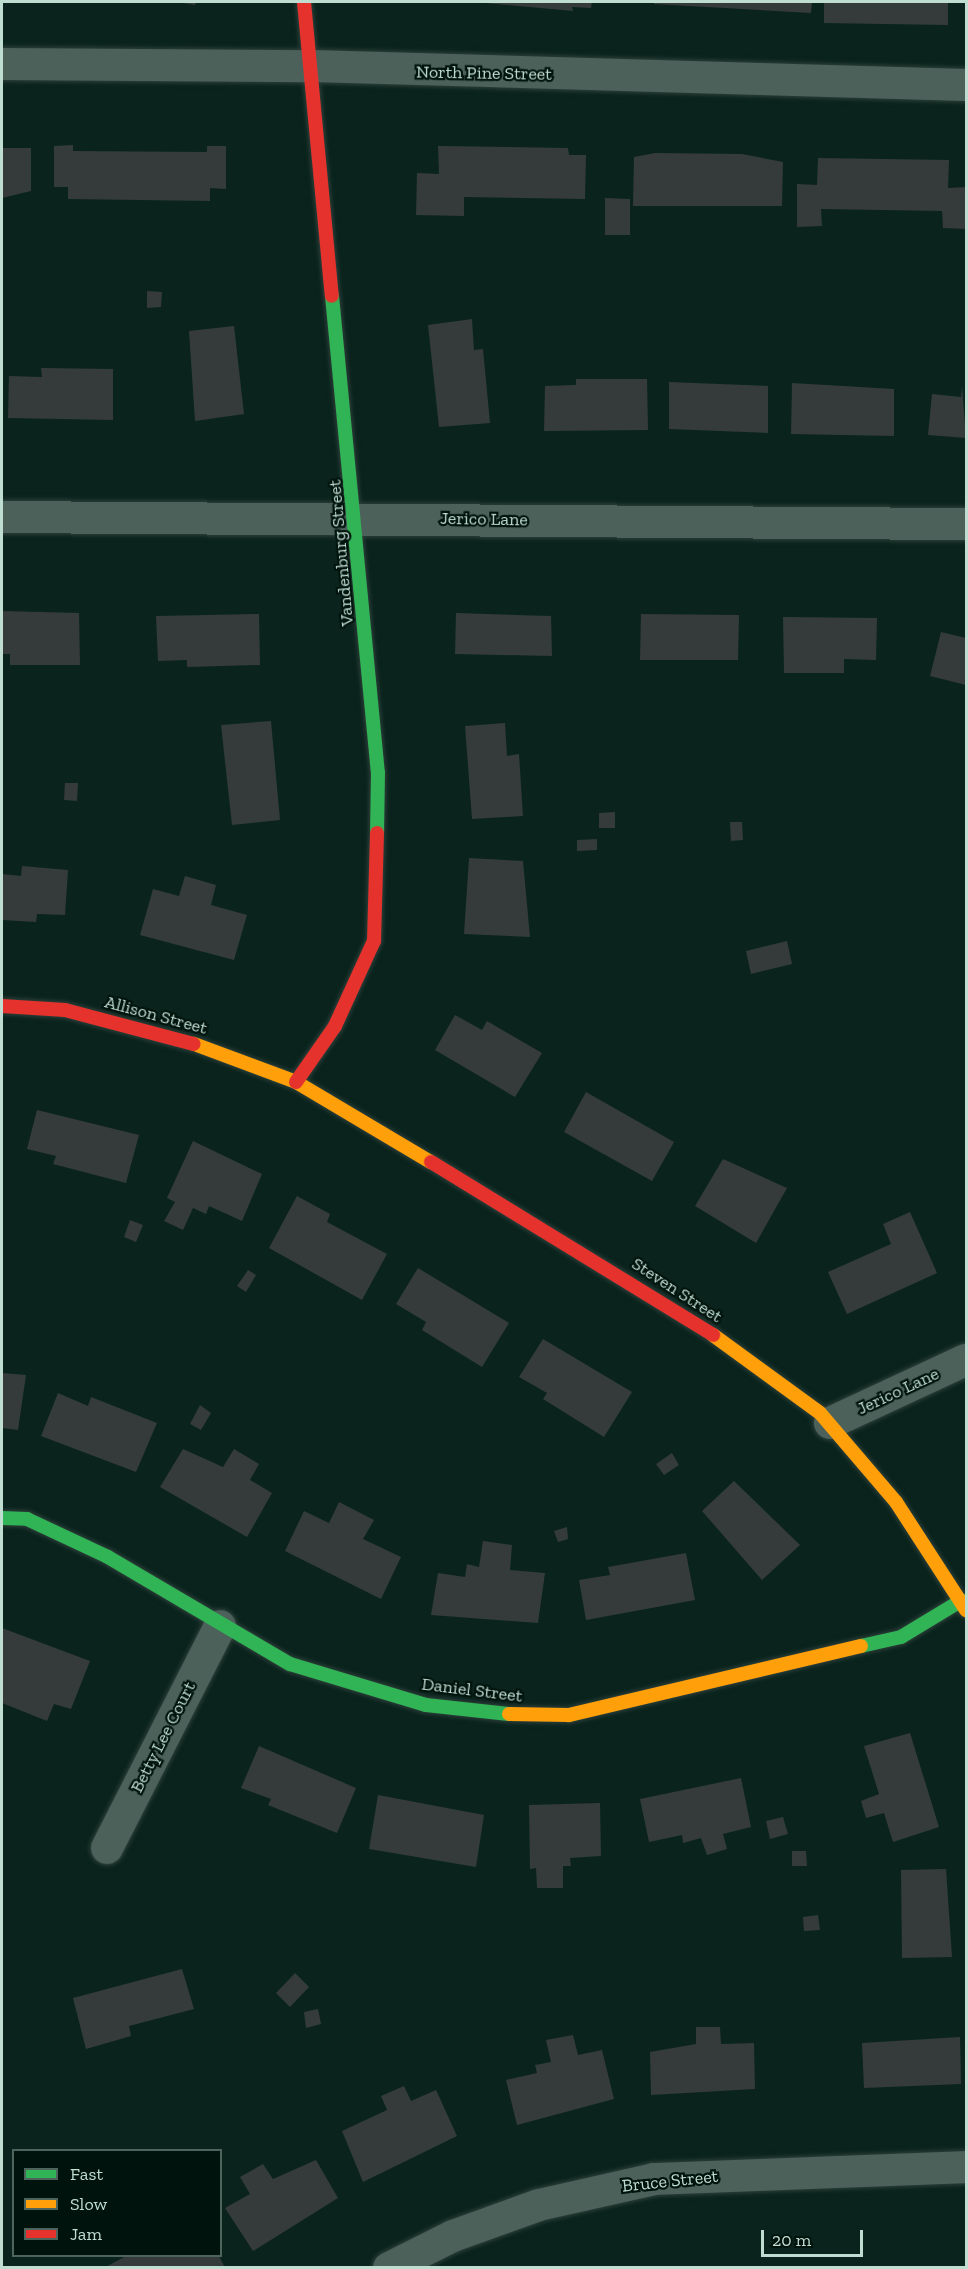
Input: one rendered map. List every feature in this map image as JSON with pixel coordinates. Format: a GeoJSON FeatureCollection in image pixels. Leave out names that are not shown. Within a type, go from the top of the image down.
{"type":"FeatureCollection","features":[{"type":"Feature","properties":{"kind":"street","name":"Vandenburg Street"},"geometry":{"type":"LineString","coordinates":[[296,1082],[335,1026],[374,941],[378,772],[357,518],[304,2]]}},
{"type":"Feature","properties":{"kind":"street","name":"North Pine Street"},"geometry":{"type":"LineString","coordinates":[[2,64],[312,66],[966,85]]}},
{"type":"Feature","properties":{"kind":"street","name":"Jerico Lane"},"geometry":{"type":"LineString","coordinates":[[2,517],[966,524]]}},
{"type":"Feature","properties":{"kind":"street","name":"Allison Street"},"geometry":{"type":"LineString","coordinates":[[2,1006],[65,1010],[146,1028],[296,1082]]}},
{"type":"Feature","properties":{"kind":"street","name":"Steven Street"},"geometry":{"type":"LineString","coordinates":[[296,1082],[633,1284],[748,1357],[830,1423],[896,1502],[964,1605]]}},
{"type":"Feature","properties":{"kind":"street","name":"Jerico Lane"},"geometry":{"type":"LineString","coordinates":[[830,1423],[966,1360]]}},
{"type":"Feature","properties":{"kind":"street","name":"Daniel Street"},"geometry":{"type":"LineString","coordinates":[[2,1518],[27,1519],[108,1557],[220,1626],[290,1664],[426,1705],[569,1715],[901,1637],[964,1605]]}},
{"type":"Feature","properties":{"kind":"street","name":"Betty Lee Court"},"geometry":{"type":"LineString","coordinates":[[106,1848],[220,1626]]}},
{"type":"Feature","properties":{"kind":"street","name":"Bruce Street"},"geometry":{"type":"LineString","coordinates":[[389,2268],[453,2236],[539,2205],[654,2179],[966,2167]]}},
{"type":"Feature","properties":{"kind":"building"},"geometry":{"type":"Polygon","coordinates":[[[177,2],[196,2],[195,5],[177,2]]]}},
{"type":"Feature","properties":{"kind":"building"},"geometry":{"type":"Polygon","coordinates":[[[474,2],[592,2],[591,8],[572,7],[573,11],[474,2]]]}},
{"type":"Feature","properties":{"kind":"building"},"geometry":{"type":"Polygon","coordinates":[[[654,2],[812,2],[811,13],[654,4],[654,2]]]}},
{"type":"Feature","properties":{"kind":"building"},"geometry":{"type":"Polygon","coordinates":[[[824,2],[948,2],[948,25],[824,23],[824,2]]]}},
{"type":"Feature","properties":{"kind":"building"},"geometry":{"type":"Polygon","coordinates":[[[73,145],[73,151],[207,152],[207,146],[226,146],[226,189],[210,188],[210,201],[68,199],[68,187],[54,187],[54,146],[73,145]]]}},
{"type":"Feature","properties":{"kind":"building"},"geometry":{"type":"Polygon","coordinates":[[[438,146],[568,148],[569,155],[586,155],[585,199],[464,197],[464,216],[416,215],[417,173],[439,174],[438,146]]]}},
{"type":"Feature","properties":{"kind":"building"},"geometry":{"type":"Polygon","coordinates":[[[2,148],[31,148],[31,191],[2,198],[2,148]]]}},
{"type":"Feature","properties":{"kind":"building"},"geometry":{"type":"Polygon","coordinates":[[[655,153],[742,154],[783,162],[782,206],[633,206],[634,157],[655,153]]]}},
{"type":"Feature","properties":{"kind":"building"},"geometry":{"type":"Polygon","coordinates":[[[818,158],[949,160],[948,188],[966,187],[966,229],[943,228],[942,211],[821,209],[822,226],[797,227],[797,184],[817,185],[818,158]]]}},
{"type":"Feature","properties":{"kind":"building"},"geometry":{"type":"Polygon","coordinates":[[[605,198],[630,199],[630,235],[605,235],[605,198]]]}},
{"type":"Feature","properties":{"kind":"building"},"geometry":{"type":"Polygon","coordinates":[[[147,291],[162,292],[161,307],[147,308],[147,291]]]}},
{"type":"Feature","properties":{"kind":"building"},"geometry":{"type":"Polygon","coordinates":[[[472,319],[474,350],[483,349],[490,423],[439,427],[428,325],[472,319]]]}},
{"type":"Feature","properties":{"kind":"building"},"geometry":{"type":"Polygon","coordinates":[[[234,326],[244,414],[195,421],[189,331],[234,326]]]}},
{"type":"Feature","properties":{"kind":"building"},"geometry":{"type":"Polygon","coordinates":[[[41,368],[113,369],[113,420],[8,418],[9,376],[42,377],[41,368]]]}},
{"type":"Feature","properties":{"kind":"building"},"geometry":{"type":"Polygon","coordinates":[[[576,379],[647,379],[648,430],[544,431],[545,386],[576,385],[576,379]]]}},
{"type":"Feature","properties":{"kind":"building"},"geometry":{"type":"Polygon","coordinates":[[[669,382],[768,386],[768,433],[669,429],[669,382]]]}},
{"type":"Feature","properties":{"kind":"building"},"geometry":{"type":"Polygon","coordinates":[[[792,383],[894,389],[894,436],[791,434],[792,383]]]}},
{"type":"Feature","properties":{"kind":"building"},"geometry":{"type":"Polygon","coordinates":[[[962,386],[966,438],[928,435],[932,394],[961,397],[962,386]]]}},
{"type":"Feature","properties":{"kind":"building"},"geometry":{"type":"Polygon","coordinates":[[[2,611],[79,613],[80,665],[10,665],[10,654],[2,654],[2,611]]]}},
{"type":"Feature","properties":{"kind":"building"},"geometry":{"type":"Polygon","coordinates":[[[456,613],[551,616],[552,656],[455,654],[456,613]]]}},
{"type":"Feature","properties":{"kind":"building"},"geometry":{"type":"Polygon","coordinates":[[[259,614],[260,665],[187,667],[187,660],[158,661],[156,616],[259,614]]]}},
{"type":"Feature","properties":{"kind":"building"},"geometry":{"type":"Polygon","coordinates":[[[641,614],[739,615],[738,660],[640,660],[641,614]]]}},
{"type":"Feature","properties":{"kind":"building"},"geometry":{"type":"Polygon","coordinates":[[[783,617],[877,618],[876,660],[844,659],[844,673],[784,673],[783,617]]]}},
{"type":"Feature","properties":{"kind":"building"},"geometry":{"type":"Polygon","coordinates":[[[941,632],[966,638],[966,685],[930,676],[941,632]]]}},
{"type":"Feature","properties":{"kind":"building"},"geometry":{"type":"Polygon","coordinates":[[[271,721],[280,820],[232,825],[221,725],[271,721]]]}},
{"type":"Feature","properties":{"kind":"building"},"geometry":{"type":"Polygon","coordinates":[[[505,723],[507,756],[519,754],[523,816],[472,819],[465,726],[505,723]]]}},
{"type":"Feature","properties":{"kind":"building"},"geometry":{"type":"Polygon","coordinates":[[[65,783],[78,783],[77,801],[64,800],[65,783]]]}},
{"type":"Feature","properties":{"kind":"building"},"geometry":{"type":"Polygon","coordinates":[[[615,812],[615,828],[599,828],[599,813],[615,812]]]}},
{"type":"Feature","properties":{"kind":"building"},"geometry":{"type":"Polygon","coordinates":[[[730,822],[742,822],[743,840],[731,841],[730,822]]]}},
{"type":"Feature","properties":{"kind":"building"},"geometry":{"type":"Polygon","coordinates":[[[597,839],[597,850],[577,851],[577,840],[597,839]]]}},
{"type":"Feature","properties":{"kind":"building"},"geometry":{"type":"Polygon","coordinates":[[[469,858],[523,861],[530,937],[464,934],[469,858]]]}},
{"type":"Feature","properties":{"kind":"building"},"geometry":{"type":"Polygon","coordinates":[[[22,866],[68,870],[65,915],[37,914],[36,922],[2,920],[2,874],[21,876],[22,866]]]}},
{"type":"Feature","properties":{"kind":"building"},"geometry":{"type":"Polygon","coordinates":[[[185,876],[216,885],[211,905],[247,915],[234,960],[140,935],[153,889],[179,896],[185,876]]]}},
{"type":"Feature","properties":{"kind":"building"},"geometry":{"type":"Polygon","coordinates":[[[787,941],[792,964],[751,974],[746,951],[787,941]]]}},
{"type":"Feature","properties":{"kind":"building"},"geometry":{"type":"Polygon","coordinates":[[[455,1015],[482,1030],[487,1021],[542,1053],[515,1097],[435,1050],[455,1015]]]}},
{"type":"Feature","properties":{"kind":"building"},"geometry":{"type":"Polygon","coordinates":[[[586,1092],[674,1142],[652,1181],[564,1132],[586,1092]]]}},
{"type":"Feature","properties":{"kind":"building"},"geometry":{"type":"Polygon","coordinates":[[[37,1110],[139,1135],[126,1183],[53,1164],[56,1156],[27,1149],[37,1110]]]}},
{"type":"Feature","properties":{"kind":"building"},"geometry":{"type":"Polygon","coordinates":[[[193,1141],[262,1174],[242,1221],[209,1206],[206,1214],[193,1208],[183,1230],[164,1221],[175,1202],[167,1198],[193,1141]]]}},
{"type":"Feature","properties":{"kind":"building"},"geometry":{"type":"Polygon","coordinates":[[[723,1159],[787,1188],[756,1243],[695,1206],[723,1159]]]}},
{"type":"Feature","properties":{"kind":"building"},"geometry":{"type":"Polygon","coordinates":[[[297,1196],[330,1214],[327,1222],[387,1254],[362,1300],[269,1248],[297,1196]]]}},
{"type":"Feature","properties":{"kind":"building"},"geometry":{"type":"Polygon","coordinates":[[[910,1212],[937,1273],[847,1314],[828,1272],[891,1244],[883,1224],[910,1212]]]}},
{"type":"Feature","properties":{"kind":"building"},"geometry":{"type":"Polygon","coordinates":[[[130,1220],[143,1225],[136,1242],[124,1237],[130,1220]]]}},
{"type":"Feature","properties":{"kind":"building"},"geometry":{"type":"Polygon","coordinates":[[[418,1268],[509,1323],[482,1367],[422,1330],[426,1322],[396,1304],[418,1268]]]}},
{"type":"Feature","properties":{"kind":"building"},"geometry":{"type":"Polygon","coordinates":[[[248,1270],[256,1275],[246,1292],[237,1286],[248,1270]]]}},
{"type":"Feature","properties":{"kind":"building"},"geometry":{"type":"Polygon","coordinates":[[[543,1339],[632,1392],[604,1437],[543,1399],[547,1393],[519,1377],[543,1339]]]}},
{"type":"Feature","properties":{"kind":"building"},"geometry":{"type":"Polygon","coordinates":[[[2,1373],[26,1375],[18,1430],[2,1428],[2,1373]]]}},
{"type":"Feature","properties":{"kind":"building"},"geometry":{"type":"Polygon","coordinates":[[[58,1393],[88,1406],[91,1397],[157,1423],[136,1472],[41,1436],[58,1393]]]}},
{"type":"Feature","properties":{"kind":"building"},"geometry":{"type":"Polygon","coordinates":[[[200,1405],[211,1413],[201,1430],[190,1424],[200,1405]]]}},
{"type":"Feature","properties":{"kind":"building"},"geometry":{"type":"Polygon","coordinates":[[[183,1449],[223,1467],[234,1449],[259,1464],[250,1480],[272,1493],[247,1537],[160,1487],[183,1449]]]}},
{"type":"Feature","properties":{"kind":"building"},"geometry":{"type":"Polygon","coordinates":[[[672,1453],[679,1465],[664,1475],[656,1464],[672,1453]]]}},
{"type":"Feature","properties":{"kind":"building"},"geometry":{"type":"Polygon","coordinates":[[[734,1481],[800,1545],[762,1580],[702,1511],[734,1481]]]}},
{"type":"Feature","properties":{"kind":"building"},"geometry":{"type":"Polygon","coordinates":[[[339,1502],[374,1520],[363,1539],[401,1557],[381,1599],[285,1551],[304,1511],[329,1523],[339,1502]]]}},
{"type":"Feature","properties":{"kind":"building"},"geometry":{"type":"Polygon","coordinates":[[[567,1527],[568,1539],[558,1542],[554,1531],[567,1527]]]}},
{"type":"Feature","properties":{"kind":"building"},"geometry":{"type":"Polygon","coordinates":[[[483,1541],[512,1545],[510,1570],[545,1573],[538,1623],[431,1615],[438,1573],[465,1577],[467,1564],[479,1567],[483,1541]]]}},
{"type":"Feature","properties":{"kind":"building"},"geometry":{"type":"Polygon","coordinates":[[[686,1553],[695,1600],[586,1620],[579,1580],[610,1575],[608,1567],[686,1553]]]}},
{"type":"Feature","properties":{"kind":"building"},"geometry":{"type":"Polygon","coordinates":[[[2,1628],[90,1661],[71,1709],[54,1704],[47,1721],[2,1703],[2,1628]]]}},
{"type":"Feature","properties":{"kind":"building"},"geometry":{"type":"Polygon","coordinates":[[[910,1733],[939,1827],[893,1842],[884,1813],[866,1818],[861,1801],[879,1794],[864,1746],[910,1733]]]}},
{"type":"Feature","properties":{"kind":"building"},"geometry":{"type":"Polygon","coordinates":[[[259,1746],[356,1788],[337,1833],[268,1805],[271,1799],[241,1788],[259,1746]]]}},
{"type":"Feature","properties":{"kind":"building"},"geometry":{"type":"Polygon","coordinates":[[[741,1778],[751,1827],[723,1834],[727,1849],[707,1855],[701,1838],[683,1843],[682,1835],[649,1842],[640,1799],[741,1778]]]}},
{"type":"Feature","properties":{"kind":"building"},"geometry":{"type":"Polygon","coordinates":[[[378,1795],[484,1815],[476,1867],[369,1849],[378,1795]]]}},
{"type":"Feature","properties":{"kind":"building"},"geometry":{"type":"Polygon","coordinates":[[[600,1803],[601,1856],[570,1858],[571,1866],[563,1866],[563,1888],[537,1888],[536,1868],[530,1869],[529,1805],[600,1803]]]}},
{"type":"Feature","properties":{"kind":"building"},"geometry":{"type":"Polygon","coordinates":[[[783,1817],[788,1834],[770,1839],[766,1821],[783,1817]]]}},
{"type":"Feature","properties":{"kind":"building"},"geometry":{"type":"Polygon","coordinates":[[[792,1851],[806,1851],[807,1866],[792,1866],[792,1851]]]}},
{"type":"Feature","properties":{"kind":"building"},"geometry":{"type":"Polygon","coordinates":[[[946,1869],[952,1957],[902,1958],[901,1870],[946,1869]]]}},
{"type":"Feature","properties":{"kind":"building"},"geometry":{"type":"Polygon","coordinates":[[[818,1915],[820,1930],[804,1931],[803,1917],[818,1915]]]}},
{"type":"Feature","properties":{"kind":"building"},"geometry":{"type":"Polygon","coordinates":[[[182,1969],[194,2009],[129,2026],[131,2036],[86,2049],[73,1998],[182,1969]]]}},
{"type":"Feature","properties":{"kind":"building"},"geometry":{"type":"Polygon","coordinates":[[[295,1973],[309,1987],[290,2007],[276,1993],[295,1973]]]}},
{"type":"Feature","properties":{"kind":"building"},"geometry":{"type":"Polygon","coordinates":[[[318,2009],[321,2024],[306,2028],[304,2012],[318,2009]]]}},
{"type":"Feature","properties":{"kind":"building"},"geometry":{"type":"Polygon","coordinates":[[[696,2027],[720,2027],[721,2044],[754,2043],[755,2089],[651,2095],[650,2052],[696,2044],[696,2027]]]}},
{"type":"Feature","properties":{"kind":"building"},"geometry":{"type":"Polygon","coordinates":[[[573,2035],[578,2055],[602,2050],[614,2099],[517,2125],[506,2080],[537,2073],[535,2065],[551,2062],[546,2040],[573,2035]]]}},
{"type":"Feature","properties":{"kind":"building"},"geometry":{"type":"Polygon","coordinates":[[[960,2037],[961,2084],[864,2088],[862,2043],[960,2037]]]}},
{"type":"Feature","properties":{"kind":"building"},"geometry":{"type":"Polygon","coordinates":[[[404,2086],[411,2101],[436,2090],[457,2136],[363,2182],[342,2131],[387,2110],[381,2096],[404,2086]]]}},
{"type":"Feature","properties":{"kind":"building"},"geometry":{"type":"Polygon","coordinates":[[[316,2160],[338,2198],[253,2251],[225,2208],[250,2194],[240,2177],[263,2164],[273,2179],[316,2160]]]}},
{"type":"Feature","properties":{"kind":"building"},"geometry":{"type":"Polygon","coordinates":[[[124,2257],[220,2257],[225,2268],[104,2268],[124,2257]]]}},
{"type":"Feature","properties":{"kind":"traffic: fast"},"geometry":{"type":"LineString","coordinates":[[332,296],[378,772],[377,833]]}},
{"type":"Feature","properties":{"kind":"traffic: fast"},"geometry":{"type":"LineString","coordinates":[[2,1518],[27,1519],[108,1557],[290,1664],[426,1705],[509,1714]]}},
{"type":"Feature","properties":{"kind":"traffic: fast"},"geometry":{"type":"LineString","coordinates":[[861,1646],[901,1637],[962,1600]]}},
{"type":"Feature","properties":{"kind":"traffic: slow"},"geometry":{"type":"LineString","coordinates":[[194,1044],[296,1082],[431,1162]]}},
{"type":"Feature","properties":{"kind":"traffic: slow"},"geometry":{"type":"LineString","coordinates":[[713,1335],[820,1413],[896,1502],[966,1610]]}},
{"type":"Feature","properties":{"kind":"traffic: slow"},"geometry":{"type":"LineString","coordinates":[[509,1714],[569,1715],[861,1646]]}},
{"type":"Feature","properties":{"kind":"traffic: jam"},"geometry":{"type":"LineString","coordinates":[[304,2],[332,296]]}},
{"type":"Feature","properties":{"kind":"traffic: jam"},"geometry":{"type":"LineString","coordinates":[[296,1082],[335,1026],[374,941],[377,833]]}},
{"type":"Feature","properties":{"kind":"traffic: jam"},"geometry":{"type":"LineString","coordinates":[[2,1006],[65,1010],[194,1044]]}},
{"type":"Feature","properties":{"kind":"traffic: jam"},"geometry":{"type":"LineString","coordinates":[[431,1162],[713,1335]]}}]}
